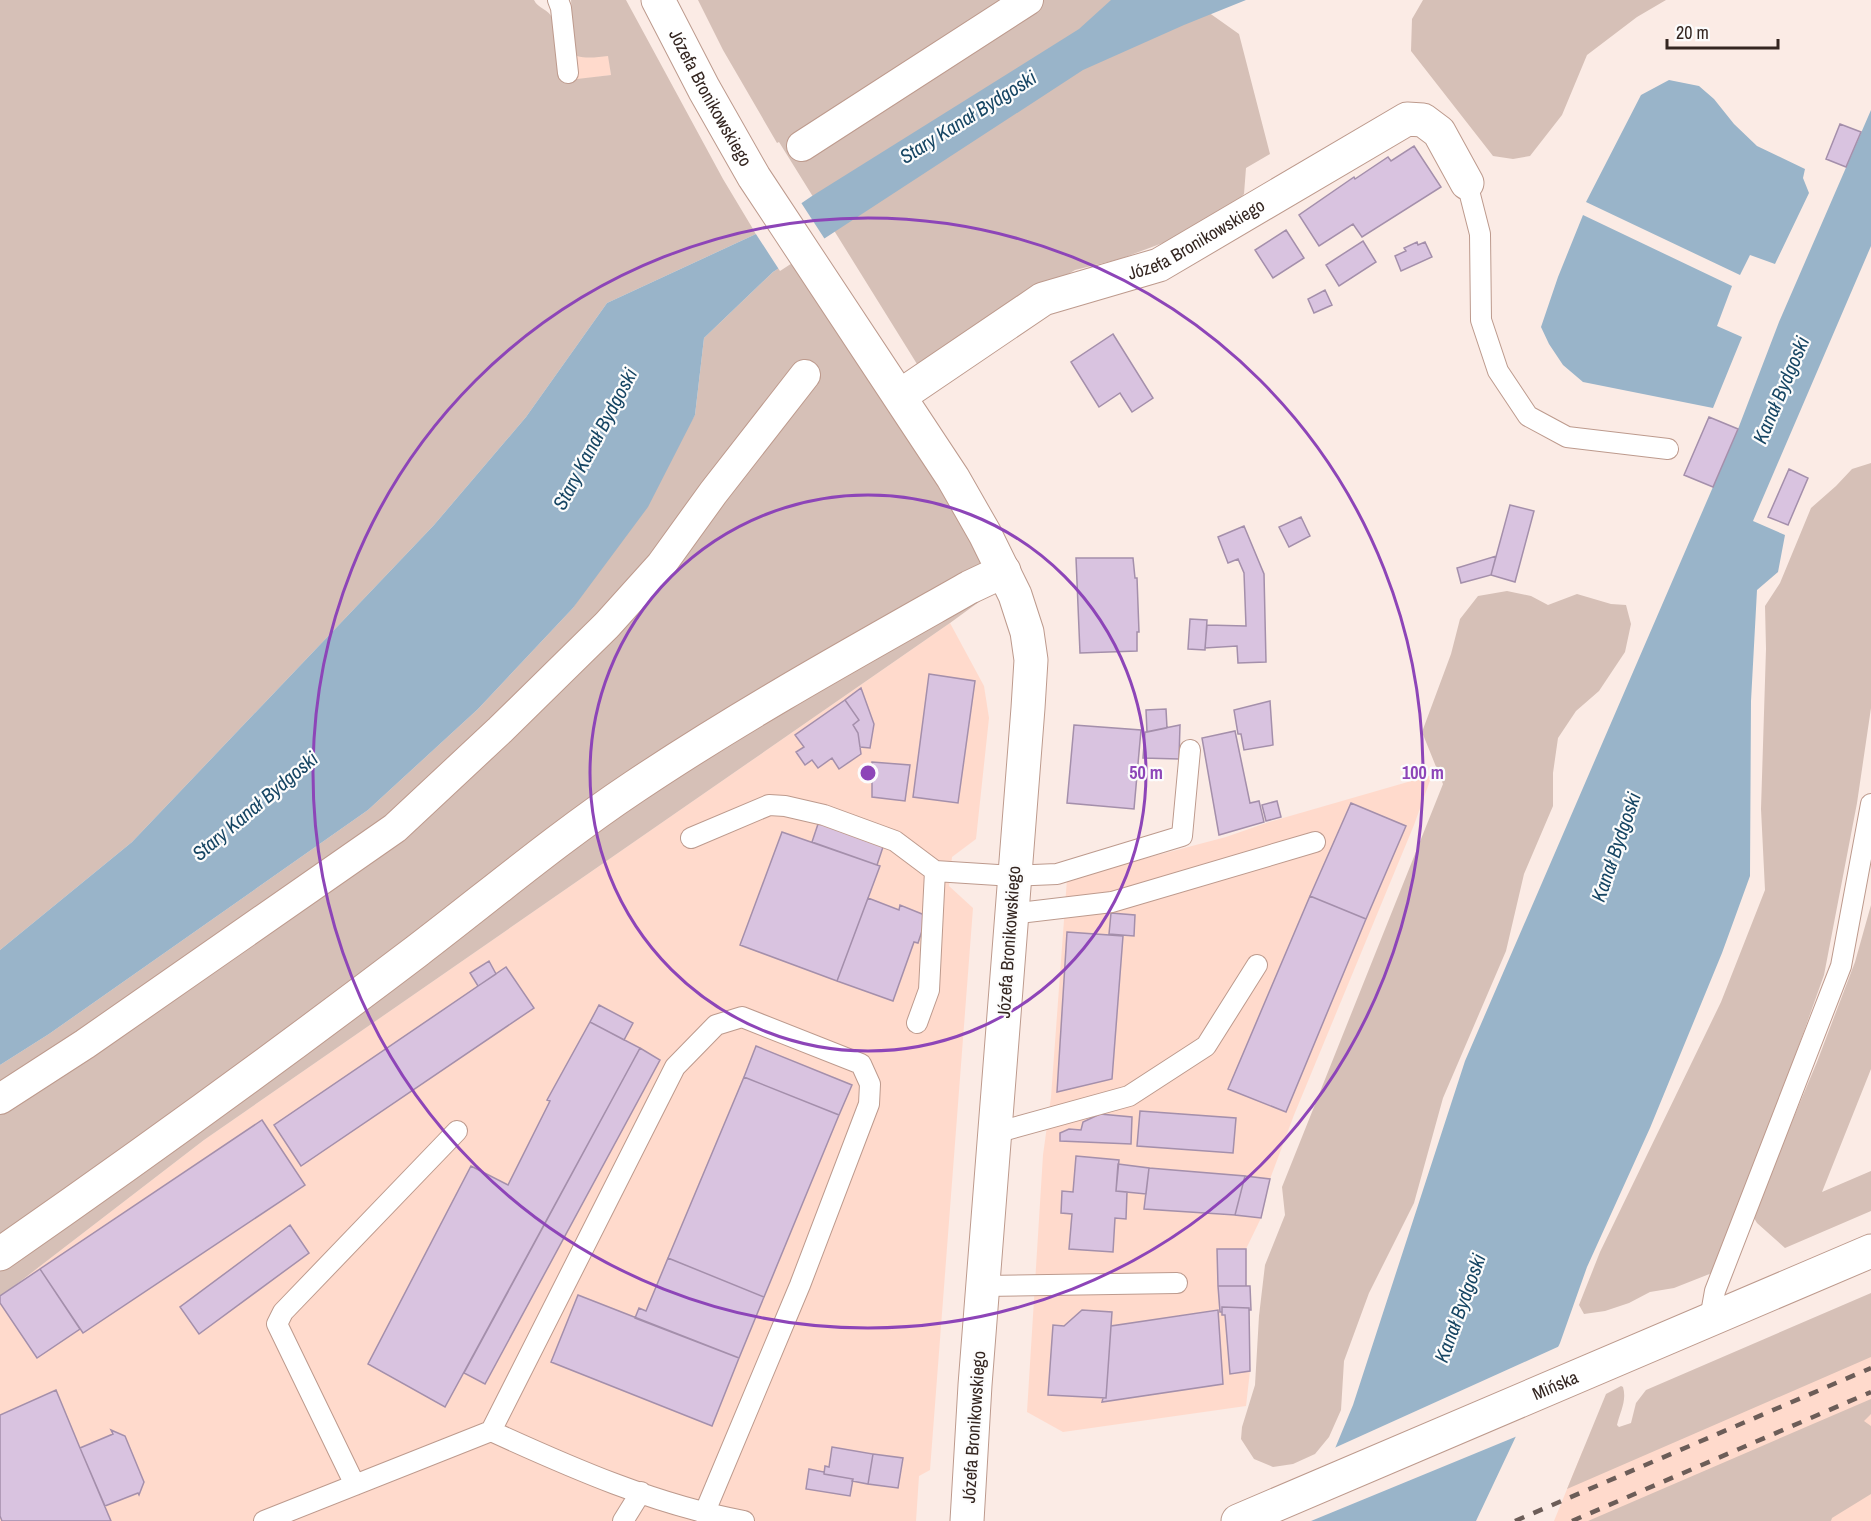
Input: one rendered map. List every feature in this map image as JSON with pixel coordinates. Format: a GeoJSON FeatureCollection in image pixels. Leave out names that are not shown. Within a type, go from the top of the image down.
{"type":"FeatureCollection","features":[{"type":"Feature","properties":{"kind":"street","name":"Józefa Bronikowskiego"},"geometry":{"type":"LineString","coordinates":[[658,0],[710,99],[766,194],[953,478],[1016,595],[1027,632],[1031,660],[967,1521]]}},
{"type":"Feature","properties":{"kind":"street"},"geometry":{"type":"LineString","coordinates":[[802,146],[1028,0]]}},
{"type":"Feature","properties":{"kind":"street","name":"Józefa Bronikowskiego"},"geometry":{"type":"LineString","coordinates":[[900,396],[1043,298],[1159,265],[1407,119],[1423,120],[1439,132],[1467,183]]}},
{"type":"Feature","properties":{"kind":"street"},"geometry":{"type":"LineString","coordinates":[[0,1099],[85,1044],[395,828],[500,730],[590,641],[661,565],[713,493],[805,375]]}},
{"type":"Feature","properties":{"kind":"street"},"geometry":{"type":"LineString","coordinates":[[0,1254],[90,1192],[305,1035],[633,787],[773,698],[970,586],[1004,571]]}},
{"type":"Feature","properties":{"kind":"street","name":"Mińska"},"geometry":{"type":"LineString","coordinates":[[1241,1520],[1871,1251]]}},
{"type":"Feature","properties":{"kind":"lane"},"geometry":{"type":"LineString","coordinates":[[558,0],[561,8],[568,73]]}},
{"type":"Feature","properties":{"kind":"lane"},"geometry":{"type":"LineString","coordinates":[[1467,183],[1480,234],[1481,320],[1498,371],[1528,416],[1567,437],[1668,449]]}},
{"type":"Feature","properties":{"kind":"lane"},"geometry":{"type":"LineString","coordinates":[[691,838],[748,812],[769,805],[785,806],[824,815],[895,841],[935,871],[1014,876],[1057,874],[1182,836],[1190,750]]}},
{"type":"Feature","properties":{"kind":"lane"},"geometry":{"type":"LineString","coordinates":[[1710,1319],[1715,1291],[1841,966],[1871,804]]}},
{"type":"Feature","properties":{"kind":"lane"},"geometry":{"type":"LineString","coordinates":[[1011,914],[1113,902],[1315,842]]}},
{"type":"Feature","properties":{"kind":"lane"},"geometry":{"type":"LineString","coordinates":[[917,1023],[929,990],[935,871]]}},
{"type":"Feature","properties":{"kind":"lane"},"geometry":{"type":"LineString","coordinates":[[995,1133],[1129,1096],[1139,1090],[1206,1046],[1257,965]]}},
{"type":"Feature","properties":{"kind":"lane"},"geometry":{"type":"LineString","coordinates":[[264,1521],[491,1431],[675,1067],[716,1025],[742,1017],[861,1064],[870,1084],[869,1104],[800,1285],[704,1514]]}},
{"type":"Feature","properties":{"kind":"lane"},"geometry":{"type":"LineString","coordinates":[[355,1485],[277,1324],[283,1312],[457,1131]]}},
{"type":"Feature","properties":{"kind":"lane"},"geometry":{"type":"LineString","coordinates":[[984,1286],[1177,1283]]}},
{"type":"Feature","properties":{"kind":"lane"},"geometry":{"type":"LineString","coordinates":[[491,1431],[577,1470],[704,1514],[744,1521]]}},
{"type":"Feature","properties":{"kind":"lane"},"geometry":{"type":"LineString","coordinates":[[623,1521],[641,1492]]}},
{"type":"Feature","properties":{"kind":"shaded area"},"geometry":{"type":"Polygon","coordinates":[[[0,0],[534,0],[552,18],[572,15],[571,0],[626,0],[723,179],[756,234],[607,303],[526,417],[434,525],[132,842],[0,950],[0,0]],[[577,56],[558,67],[560,81],[611,75],[608,56],[577,56]]]}},
{"type":"Feature","properties":{"kind":"shaded area"},"geometry":{"type":"Polygon","coordinates":[[[698,0],[1191,0],[1239,34],[1270,154],[1246,168],[1244,194],[1232,207],[1168,241],[1120,259],[1075,270],[917,364],[779,142],[777,143],[723,50],[698,0]]]}},
{"type":"Feature","properties":{"kind":"shaded area"},"geometry":{"type":"Polygon","coordinates":[[[1423,0],[1666,0],[1637,17],[1587,55],[1562,115],[1530,156],[1513,159],[1493,156],[1411,51],[1412,19],[1423,0]]]}},
{"type":"Feature","properties":{"kind":"shaded area"},"geometry":{"type":"Polygon","coordinates":[[[603,10],[611,75],[560,82],[551,17],[603,10]]]}},
{"type":"Feature","properties":{"kind":"shaded area"},"geometry":{"type":"Polygon","coordinates":[[[805,251],[1009,580],[204,1140],[0,1297],[0,1065],[49,1034],[368,810],[478,709],[573,608],[695,415],[704,338],[773,272],[805,251]]]}},
{"type":"Feature","properties":{"kind":"shaded area"},"geometry":{"type":"Polygon","coordinates":[[[1871,463],[1871,708],[1857,803],[1824,975],[1758,1160],[1712,1273],[1674,1288],[1650,1292],[1629,1303],[1605,1311],[1584,1314],[1579,1305],[1600,1252],[1721,1002],[1765,890],[1761,809],[1766,649],[1765,606],[1780,583],[1811,508],[1852,469],[1871,463]]]}},
{"type":"Feature","properties":{"kind":"shaded area"},"geometry":{"type":"Polygon","coordinates":[[[1507,591],[1531,596],[1548,605],[1577,594],[1611,604],[1626,605],[1631,624],[1625,652],[1599,691],[1576,711],[1558,738],[1553,773],[1553,806],[1524,874],[1506,951],[1443,1098],[1414,1203],[1369,1293],[1344,1361],[1341,1410],[1329,1437],[1315,1454],[1293,1464],[1273,1467],[1254,1459],[1241,1439],[1242,1427],[1255,1385],[1265,1265],[1285,1215],[1282,1187],[1443,784],[1422,732],[1451,654],[1460,619],[1478,596],[1507,591]]]}},
{"type":"Feature","properties":{"kind":"shaded area"},"geometry":{"type":"Polygon","coordinates":[[[950,623],[984,686],[989,718],[976,839],[952,857],[949,886],[973,908],[930,1470],[919,1476],[916,1521],[0,1521],[0,1297],[204,1140],[950,623]]]}},
{"type":"Feature","properties":{"kind":"shaded area"},"geometry":{"type":"Polygon","coordinates":[[[1432,775],[1414,825],[1294,1115],[1270,1179],[1261,1218],[1246,1249],[1246,1285],[1250,1286],[1251,1310],[1249,1310],[1250,1371],[1246,1406],[1063,1432],[1027,1412],[1043,1155],[1051,1097],[1067,879],[1226,837],[1269,822],[1432,775]]]}},
{"type":"Feature","properties":{"kind":"shaded area"},"geometry":{"type":"Polygon","coordinates":[[[1871,905],[1871,1069],[1822,1192],[1871,1171],[1871,1211],[1785,1248],[1757,1223],[1754,1218],[1756,1207],[1817,1062],[1855,962],[1871,905]]]}},
{"type":"Feature","properties":{"kind":"shaded area"},"geometry":{"type":"Polygon","coordinates":[[[1871,1293],[1871,1357],[1567,1489],[1606,1394],[1623,1387],[1624,1402],[1617,1425],[1619,1427],[1631,1423],[1636,1403],[1646,1390],[1871,1293]]]}},
{"type":"Feature","properties":{"kind":"shaded area"},"geometry":{"type":"Polygon","coordinates":[[[1871,1329],[1871,1436],[1668,1521],[1554,1521],[1583,1450],[1871,1329]]]}},
{"type":"Feature","properties":{"kind":"shaded area"},"geometry":{"type":"Polygon","coordinates":[[[1871,1399],[1871,1414],[1864,1421],[1871,1426],[1871,1494],[1832,1518],[1831,1521],[1588,1521],[1871,1399]]]}},
{"type":"Feature","properties":{"kind":"shaded area"},"geometry":{"type":"Polygon","coordinates":[[[1871,1475],[1871,1521],[1803,1521],[1871,1475]]]}},
{"type":"Feature","properties":{"kind":"water","name":"Stary Kanał Bydgoski"},"geometry":{"type":"Polygon","coordinates":[[[1111,0],[1246,0],[1083,70],[773,272],[704,338],[695,415],[648,507],[573,608],[478,709],[368,810],[49,1034],[0,1065],[0,950],[132,842],[434,525],[526,417],[607,303],[756,234],[812,196],[1079,29],[1111,0]]]}},
{"type":"Feature","properties":{"kind":"water"},"geometry":{"type":"Polygon","coordinates":[[[1669,80],[1699,86],[1757,146],[1805,169],[1803,178],[1809,193],[1775,264],[1750,255],[1740,275],[1586,202],[1641,95],[1669,80]]]}},
{"type":"Feature","properties":{"kind":"water","name":"Kanał Bydgoski"},"geometry":{"type":"Polygon","coordinates":[[[1871,110],[1871,246],[1753,521],[1785,535],[1778,572],[1757,590],[1751,701],[1750,876],[1722,953],[1650,1128],[1587,1267],[1560,1343],[1476,1521],[1305,1521],[1353,1405],[1465,1061],[1738,429],[1779,322],[1871,110]]]}},
{"type":"Feature","properties":{"kind":"water"},"geometry":{"type":"Polygon","coordinates":[[[1583,215],[1732,286],[1717,326],[1742,337],[1713,408],[1583,382],[1563,365],[1541,327],[1583,215]]]}},
{"type":"Feature","properties":{"kind":"pier"},"geometry":{"type":"Polygon","coordinates":[[[800,201],[826,241],[780,271],[754,231],[800,201]]]}},
{"type":"Feature","properties":{"kind":"pier"},"geometry":{"type":"Polygon","coordinates":[[[1562,1345],[1520,1435],[1311,1521],[1302,1521],[1332,1449],[1562,1345]]]}},
{"type":"Feature","properties":{"kind":"building"},"geometry":{"type":"Polygon","coordinates":[[[1840,124],[1861,132],[1846,167],[1826,159],[1840,124]]]}},
{"type":"Feature","properties":{"kind":"building"},"geometry":{"type":"Polygon","coordinates":[[[1414,146],[1441,187],[1362,237],[1353,224],[1319,246],[1299,215],[1354,177],[1355,179],[1388,157],[1391,161],[1414,146]]]}},
{"type":"Feature","properties":{"kind":"building"},"geometry":{"type":"Polygon","coordinates":[[[1286,230],[1304,258],[1273,278],[1255,250],[1286,230]]]}},
{"type":"Feature","properties":{"kind":"building"},"geometry":{"type":"Polygon","coordinates":[[[1363,241],[1376,262],[1339,286],[1326,265],[1363,241]]]}},
{"type":"Feature","properties":{"kind":"building"},"geometry":{"type":"Polygon","coordinates":[[[1417,242],[1418,245],[1425,242],[1432,257],[1401,271],[1395,256],[1406,251],[1404,248],[1417,242]]]}},
{"type":"Feature","properties":{"kind":"building"},"geometry":{"type":"Polygon","coordinates":[[[1325,290],[1332,305],[1314,313],[1308,299],[1325,290]]]}},
{"type":"Feature","properties":{"kind":"building"},"geometry":{"type":"Polygon","coordinates":[[[1113,334],[1153,398],[1132,412],[1120,393],[1099,407],[1071,362],[1113,334]]]}},
{"type":"Feature","properties":{"kind":"building"},"geometry":{"type":"Polygon","coordinates":[[[1709,417],[1738,429],[1713,487],[1684,475],[1709,417]]]}},
{"type":"Feature","properties":{"kind":"building"},"geometry":{"type":"Polygon","coordinates":[[[1789,469],[1808,478],[1788,525],[1768,517],[1789,469]]]}},
{"type":"Feature","properties":{"kind":"building"},"geometry":{"type":"Polygon","coordinates":[[[1510,505],[1534,511],[1515,582],[1491,575],[1510,505]]]}},
{"type":"Feature","properties":{"kind":"building"},"geometry":{"type":"Polygon","coordinates":[[[1301,517],[1310,536],[1289,547],[1279,527],[1301,517]]]}},
{"type":"Feature","properties":{"kind":"building"},"geometry":{"type":"Polygon","coordinates":[[[1244,526],[1264,574],[1266,662],[1238,663],[1237,646],[1205,648],[1207,625],[1246,626],[1244,573],[1238,559],[1228,563],[1218,537],[1244,526]]]}},
{"type":"Feature","properties":{"kind":"building"},"geometry":{"type":"Polygon","coordinates":[[[1496,556],[1491,575],[1461,583],[1457,568],[1496,556]]]}},
{"type":"Feature","properties":{"kind":"building"},"geometry":{"type":"Polygon","coordinates":[[[1076,558],[1133,558],[1135,578],[1137,578],[1139,632],[1137,632],[1137,651],[1080,653],[1076,558]]]}},
{"type":"Feature","properties":{"kind":"building"},"geometry":{"type":"Polygon","coordinates":[[[1190,619],[1207,620],[1205,650],[1188,649],[1190,619]]]}},
{"type":"Feature","properties":{"kind":"building"},"geometry":{"type":"Polygon","coordinates":[[[929,674],[975,681],[958,803],[913,797],[929,674]]]}},
{"type":"Feature","properties":{"kind":"building"},"geometry":{"type":"Polygon","coordinates":[[[861,688],[874,724],[870,748],[860,747],[858,733],[853,725],[859,720],[845,700],[861,688]]]}},
{"type":"Feature","properties":{"kind":"building"},"geometry":{"type":"Polygon","coordinates":[[[845,700],[859,720],[853,725],[858,733],[861,754],[839,769],[832,758],[818,768],[812,760],[805,765],[796,752],[804,747],[795,735],[845,700]]]}},
{"type":"Feature","properties":{"kind":"building"},"geometry":{"type":"Polygon","coordinates":[[[1270,701],[1273,745],[1244,750],[1241,734],[1238,734],[1234,710],[1270,701]]]}},
{"type":"Feature","properties":{"kind":"building"},"geometry":{"type":"Polygon","coordinates":[[[1166,709],[1167,728],[1147,732],[1146,710],[1166,709]]]}},
{"type":"Feature","properties":{"kind":"building"},"geometry":{"type":"Polygon","coordinates":[[[1074,725],[1141,730],[1134,809],[1067,803],[1074,725]]]}},
{"type":"Feature","properties":{"kind":"building"},"geometry":{"type":"Polygon","coordinates":[[[1180,725],[1179,759],[1143,758],[1145,732],[1180,725]]]}},
{"type":"Feature","properties":{"kind":"building"},"geometry":{"type":"Polygon","coordinates":[[[1235,731],[1250,803],[1259,801],[1264,822],[1219,835],[1202,738],[1235,731]]]}},
{"type":"Feature","properties":{"kind":"building"},"geometry":{"type":"Polygon","coordinates":[[[872,762],[910,765],[905,801],[872,797],[872,762]]]}},
{"type":"Feature","properties":{"kind":"building"},"geometry":{"type":"Polygon","coordinates":[[[1277,801],[1281,817],[1266,821],[1262,805],[1277,801]]]}},
{"type":"Feature","properties":{"kind":"building"},"geometry":{"type":"Polygon","coordinates":[[[1351,803],[1406,826],[1366,919],[1310,896],[1351,803]]]}},
{"type":"Feature","properties":{"kind":"building"},"geometry":{"type":"Polygon","coordinates":[[[819,821],[884,844],[877,865],[812,842],[819,821]]]}},
{"type":"Feature","properties":{"kind":"building"},"geometry":{"type":"Polygon","coordinates":[[[782,832],[880,866],[837,981],[740,945],[782,832]]]}},
{"type":"Feature","properties":{"kind":"building"},"geometry":{"type":"Polygon","coordinates":[[[1310,896],[1366,919],[1286,1112],[1228,1089],[1310,896]]]}},
{"type":"Feature","properties":{"kind":"building"},"geometry":{"type":"Polygon","coordinates":[[[868,898],[899,910],[900,905],[927,916],[918,943],[914,942],[893,1001],[837,981],[868,898]]]}},
{"type":"Feature","properties":{"kind":"building"},"geometry":{"type":"Polygon","coordinates":[[[1111,913],[1135,915],[1134,936],[1109,934],[1111,913]]]}},
{"type":"Feature","properties":{"kind":"building"},"geometry":{"type":"Polygon","coordinates":[[[1067,932],[1123,936],[1112,1079],[1057,1092],[1067,932]]]}},
{"type":"Feature","properties":{"kind":"building"},"geometry":{"type":"Polygon","coordinates":[[[489,961],[496,974],[478,986],[470,973],[489,961]]]}},
{"type":"Feature","properties":{"kind":"building"},"geometry":{"type":"Polygon","coordinates":[[[506,967],[534,1008],[301,1166],[274,1125],[506,967]]]}},
{"type":"Feature","properties":{"kind":"building"},"geometry":{"type":"Polygon","coordinates":[[[599,1005],[633,1023],[624,1040],[590,1022],[599,1005]]]}},
{"type":"Feature","properties":{"kind":"building"},"geometry":{"type":"Polygon","coordinates":[[[590,1022],[640,1048],[445,1407],[368,1364],[471,1166],[508,1185],[550,1101],[547,1100],[590,1022]]]}},
{"type":"Feature","properties":{"kind":"building"},"geometry":{"type":"Polygon","coordinates":[[[756,1046],[852,1085],[839,1115],[744,1077],[756,1046]]]}},
{"type":"Feature","properties":{"kind":"building"},"geometry":{"type":"Polygon","coordinates":[[[640,1048],[660,1060],[485,1384],[464,1373],[640,1048]]]}},
{"type":"Feature","properties":{"kind":"building"},"geometry":{"type":"Polygon","coordinates":[[[744,1077],[839,1115],[764,1297],[668,1258],[744,1077]]]}},
{"type":"Feature","properties":{"kind":"building"},"geometry":{"type":"Polygon","coordinates":[[[1140,1111],[1236,1118],[1233,1153],[1137,1146],[1140,1111]]]}},
{"type":"Feature","properties":{"kind":"building"},"geometry":{"type":"Polygon","coordinates":[[[1100,1114],[1132,1117],[1131,1144],[1060,1141],[1060,1133],[1069,1129],[1081,1130],[1083,1122],[1100,1114]]]}},
{"type":"Feature","properties":{"kind":"building"},"geometry":{"type":"Polygon","coordinates":[[[262,1120],[305,1185],[83,1333],[40,1269],[262,1120]]]}},
{"type":"Feature","properties":{"kind":"building"},"geometry":{"type":"Polygon","coordinates":[[[1076,1156],[1119,1160],[1116,1191],[1127,1192],[1126,1219],[1115,1218],[1113,1252],[1069,1249],[1072,1214],[1061,1213],[1062,1191],[1073,1192],[1076,1156]]]}},
{"type":"Feature","properties":{"kind":"building"},"geometry":{"type":"Polygon","coordinates":[[[1118,1164],[1149,1168],[1146,1194],[1116,1191],[1118,1164]]]}},
{"type":"Feature","properties":{"kind":"building"},"geometry":{"type":"Polygon","coordinates":[[[1149,1168],[1245,1176],[1235,1215],[1144,1209],[1149,1168]]]}},
{"type":"Feature","properties":{"kind":"building"},"geometry":{"type":"Polygon","coordinates":[[[1245,1176],[1270,1179],[1261,1218],[1235,1215],[1245,1176]]]}},
{"type":"Feature","properties":{"kind":"building"},"geometry":{"type":"Polygon","coordinates":[[[290,1225],[309,1253],[199,1334],[180,1307],[290,1225]]]}},
{"type":"Feature","properties":{"kind":"building"},"geometry":{"type":"Polygon","coordinates":[[[1217,1249],[1246,1249],[1246,1286],[1218,1286],[1217,1249]]]}},
{"type":"Feature","properties":{"kind":"building"},"geometry":{"type":"Polygon","coordinates":[[[668,1258],[764,1297],[739,1358],[635,1318],[639,1308],[646,1311],[668,1258]]]}},
{"type":"Feature","properties":{"kind":"building"},"geometry":{"type":"Polygon","coordinates":[[[40,1269],[80,1329],[37,1358],[0,1303],[0,1296],[40,1269]]]}},
{"type":"Feature","properties":{"kind":"building"},"geometry":{"type":"Polygon","coordinates":[[[1218,1286],[1250,1286],[1251,1310],[1222,1307],[1222,1312],[1220,1312],[1218,1286]]]}},
{"type":"Feature","properties":{"kind":"building"},"geometry":{"type":"Polygon","coordinates":[[[578,1295],[739,1358],[712,1426],[551,1362],[578,1295]]]}},
{"type":"Feature","properties":{"kind":"building"},"geometry":{"type":"Polygon","coordinates":[[[1222,1307],[1249,1308],[1250,1371],[1230,1374],[1225,1315],[1222,1315],[1222,1307]]]}},
{"type":"Feature","properties":{"kind":"building"},"geometry":{"type":"Polygon","coordinates":[[[1082,1310],[1112,1312],[1106,1398],[1048,1395],[1053,1325],[1064,1326],[1082,1310]]]}},
{"type":"Feature","properties":{"kind":"building"},"geometry":{"type":"Polygon","coordinates":[[[1218,1310],[1223,1384],[1102,1402],[1103,1398],[1106,1398],[1111,1326],[1218,1310]]]}},
{"type":"Feature","properties":{"kind":"building"},"geometry":{"type":"Polygon","coordinates":[[[56,1390],[111,1521],[2,1521],[0,1516],[0,1415],[56,1390]]]}},
{"type":"Feature","properties":{"kind":"building"},"geometry":{"type":"Polygon","coordinates":[[[111,1430],[125,1436],[144,1482],[139,1495],[138,1493],[105,1506],[80,1448],[113,1434],[111,1430]]]}},
{"type":"Feature","properties":{"kind":"building"},"geometry":{"type":"Polygon","coordinates":[[[832,1447],[873,1454],[868,1484],[824,1474],[825,1466],[829,1467],[832,1447]]]}},
{"type":"Feature","properties":{"kind":"building"},"geometry":{"type":"Polygon","coordinates":[[[873,1454],[903,1458],[898,1488],[868,1484],[873,1454]]]}},
{"type":"Feature","properties":{"kind":"building"},"geometry":{"type":"Polygon","coordinates":[[[809,1469],[853,1479],[850,1496],[806,1489],[809,1469]]]}},
{"type":"Feature","properties":{"kind":"railway"},"geometry":{"type":"LineString","coordinates":[[1515,1521],[1871,1368]]}},
{"type":"Feature","properties":{"kind":"railway"},"geometry":{"type":"LineString","coordinates":[[1572,1521],[1871,1392]]}}]}
